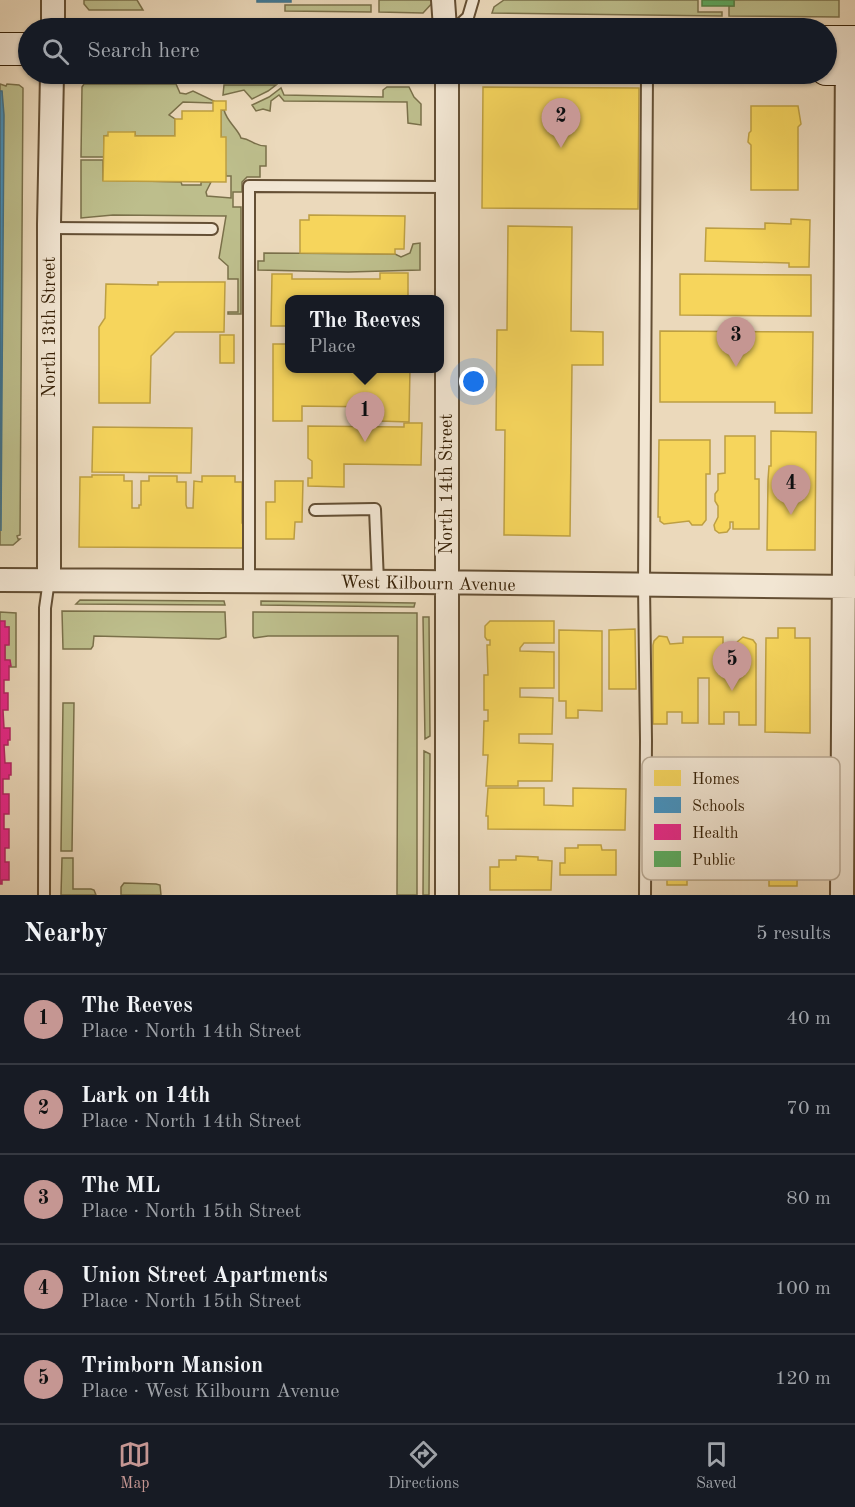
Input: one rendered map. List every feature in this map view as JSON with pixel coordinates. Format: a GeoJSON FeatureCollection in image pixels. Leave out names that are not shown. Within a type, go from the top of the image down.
{"type":"FeatureCollection","features":[{"type":"Feature","properties":{"kind":"street"},"geometry":{"type":"LineString","coordinates":[[53,0],[53,18]]}},
{"type":"Feature","properties":{"kind":"street"},"geometry":{"type":"LineString","coordinates":[[443,0],[444,18]]}},
{"type":"Feature","properties":{"kind":"street"},"geometry":{"type":"LineString","coordinates":[[0,49],[18,49]]}},
{"type":"Feature","properties":{"kind":"street"},"geometry":{"type":"LineString","coordinates":[[842,895],[849,587],[843,56]]}},
{"type":"Feature","properties":{"kind":"street","name":"North 13th Street"},"geometry":{"type":"LineString","coordinates":[[50,580],[52,84]]}},
{"type":"Feature","properties":{"kind":"street","name":"North 14th Street"},"geometry":{"type":"LineString","coordinates":[[447,84],[447,895]]}},
{"type":"Feature","properties":{"kind":"street","name":"West Kilbourn Avenue"},"geometry":{"type":"LineString","coordinates":[[0,580],[849,587]]}},
{"type":"Feature","properties":{"kind":"lane"},"geometry":{"type":"LineString","coordinates":[[467,18],[473,0]]}},
{"type":"Feature","properties":{"kind":"lane"},"geometry":{"type":"LineString","coordinates":[[646,757],[644,585],[647,84]]}},
{"type":"Feature","properties":{"kind":"lane"},"geometry":{"type":"LineString","coordinates":[[249,582],[249,186],[447,187]]}},
{"type":"Feature","properties":{"kind":"lane"},"geometry":{"type":"LineString","coordinates":[[50,228],[212,229]]}},
{"type":"Feature","properties":{"kind":"lane"},"geometry":{"type":"LineString","coordinates":[[315,510],[375,509],[378,582]]}},
{"type":"Feature","properties":{"kind":"lane"},"geometry":{"type":"LineString","coordinates":[[44,895],[45,608],[50,580]]}},
{"type":"Feature","properties":{"kind":"lane"},"geometry":{"type":"LineString","coordinates":[[645,880],[645,895]]}},
{"type":"Feature","properties":{"kind":"green space"},"geometry":{"type":"Polygon","coordinates":[[[84,0],[137,0],[143,10],[89,10],[84,0]]]}},
{"type":"Feature","properties":{"kind":"green space"},"geometry":{"type":"Polygon","coordinates":[[[379,0],[435,0],[423,13],[379,12],[379,0]]]}},
{"type":"Feature","properties":{"kind":"green space"},"geometry":{"type":"Polygon","coordinates":[[[504,0],[698,0],[698,12],[722,12],[722,16],[492,13],[494,7],[504,0]]]}},
{"type":"Feature","properties":{"kind":"green space"},"geometry":{"type":"Polygon","coordinates":[[[734,0],[839,0],[839,17],[729,16],[729,6],[734,6],[734,0]]]}},
{"type":"Feature","properties":{"kind":"green space"},"geometry":{"type":"Polygon","coordinates":[[[285,5],[371,5],[371,12],[285,11],[285,5]]]}},
{"type":"Feature","properties":{"kind":"green space"},"geometry":{"type":"Polygon","coordinates":[[[0,84],[19,85],[23,88],[20,535],[17,536],[20,539],[13,545],[0,545],[2,92],[0,84]]]}},
{"type":"Feature","properties":{"kind":"green space"},"geometry":{"type":"Polygon","coordinates":[[[84,84],[176,84],[180,93],[186,94],[193,91],[214,101],[213,103],[183,102],[169,115],[175,119],[175,136],[135,136],[135,132],[104,136],[104,157],[81,157],[82,87],[84,84]]]}},
{"type":"Feature","properties":{"kind":"green space"},"geometry":{"type":"Polygon","coordinates":[[[224,85],[276,85],[252,99],[244,90],[223,95],[224,85]]]}},
{"type":"Feature","properties":{"kind":"green space"},"geometry":{"type":"Polygon","coordinates":[[[387,87],[409,87],[421,104],[421,125],[408,123],[407,102],[284,101],[279,95],[271,101],[270,111],[263,109],[256,111],[252,105],[281,88],[284,95],[383,97],[383,90],[387,87]]]}},
{"type":"Feature","properties":{"kind":"green space"},"geometry":{"type":"Polygon","coordinates":[[[221,110],[224,110],[241,138],[266,146],[266,166],[260,166],[260,177],[247,177],[242,182],[242,192],[233,192],[233,207],[241,207],[241,314],[228,314],[228,312],[238,312],[238,279],[228,279],[228,266],[219,258],[226,216],[113,215],[81,218],[81,160],[103,160],[103,180],[181,182],[182,185],[201,185],[201,182],[211,182],[206,192],[207,196],[231,198],[231,176],[226,176],[221,137],[221,110]]]}},
{"type":"Feature","properties":{"kind":"green space"},"geometry":{"type":"Polygon","coordinates":[[[420,243],[420,270],[348,272],[258,270],[258,261],[264,261],[264,253],[395,254],[401,257],[410,253],[413,244],[420,243]]]}},
{"type":"Feature","properties":{"kind":"green space"},"geometry":{"type":"Polygon","coordinates":[[[80,600],[224,601],[225,605],[76,604],[80,600]]]}},
{"type":"Feature","properties":{"kind":"green space"},"geometry":{"type":"Polygon","coordinates":[[[261,601],[415,603],[414,607],[261,605],[261,601]]]}},
{"type":"Feature","properties":{"kind":"green space"},"geometry":{"type":"Polygon","coordinates":[[[62,611],[225,612],[226,637],[219,639],[94,636],[91,649],[63,649],[62,611]]]}},
{"type":"Feature","properties":{"kind":"green space"},"geometry":{"type":"Polygon","coordinates":[[[0,612],[16,613],[16,667],[9,667],[10,661],[5,660],[5,645],[9,644],[9,627],[5,627],[0,621],[0,612]]]}},
{"type":"Feature","properties":{"kind":"green space"},"geometry":{"type":"Polygon","coordinates":[[[253,612],[417,613],[417,895],[397,895],[398,636],[268,636],[254,638],[253,612]]]}},
{"type":"Feature","properties":{"kind":"green space"},"geometry":{"type":"Polygon","coordinates":[[[423,617],[429,617],[430,736],[425,739],[423,617]]]}},
{"type":"Feature","properties":{"kind":"green space"},"geometry":{"type":"Polygon","coordinates":[[[63,703],[74,703],[72,851],[61,851],[63,703]]]}},
{"type":"Feature","properties":{"kind":"green space"},"geometry":{"type":"Polygon","coordinates":[[[424,751],[430,754],[429,895],[423,895],[424,751]]]}},
{"type":"Feature","properties":{"kind":"green space"},"geometry":{"type":"Polygon","coordinates":[[[62,858],[73,858],[73,889],[91,889],[96,895],[61,895],[62,858]]]}},
{"type":"Feature","properties":{"kind":"green space"},"geometry":{"type":"Polygon","coordinates":[[[124,883],[160,885],[161,895],[121,895],[121,887],[124,883]]]}},
{"type":"Feature","properties":{"kind":"building: Homes"},"geometry":{"type":"Polygon","coordinates":[[[483,87],[639,88],[638,209],[482,208],[483,87]]]}},
{"type":"Feature","properties":{"kind":"building: Homes"},"geometry":{"type":"Polygon","coordinates":[[[213,101],[226,101],[226,110],[221,110],[221,137],[226,137],[226,182],[103,181],[104,136],[108,136],[108,132],[135,132],[135,136],[175,136],[175,119],[182,119],[182,111],[213,111],[213,101]]]}},
{"type":"Feature","properties":{"kind":"building: Homes"},"geometry":{"type":"Polygon","coordinates":[[[751,106],[798,106],[801,124],[798,127],[798,190],[751,190],[751,145],[748,142],[751,131],[751,106]]]}},
{"type":"Feature","properties":{"kind":"building: Homes"},"geometry":{"type":"Polygon","coordinates":[[[309,215],[405,216],[404,249],[395,249],[395,254],[300,253],[300,220],[309,220],[309,215]]]}},
{"type":"Feature","properties":{"kind":"building: Homes"},"geometry":{"type":"Polygon","coordinates":[[[791,219],[810,220],[809,267],[789,267],[789,263],[705,261],[706,228],[765,229],[765,223],[791,224],[791,219]]]}},
{"type":"Feature","properties":{"kind":"building: Homes"},"geometry":{"type":"Polygon","coordinates":[[[508,226],[572,227],[571,331],[603,332],[603,365],[572,365],[570,536],[504,535],[505,430],[496,430],[497,330],[507,330],[508,226]]]}},
{"type":"Feature","properties":{"kind":"building: Homes"},"geometry":{"type":"Polygon","coordinates":[[[380,273],[408,273],[408,295],[285,295],[285,326],[271,326],[272,274],[292,274],[292,279],[380,279],[380,273]]]}},
{"type":"Feature","properties":{"kind":"building: Homes"},"geometry":{"type":"Polygon","coordinates":[[[680,274],[811,275],[811,316],[680,315],[680,274]]]}},
{"type":"Feature","properties":{"kind":"building: Homes"},"geometry":{"type":"Polygon","coordinates":[[[158,282],[225,282],[224,332],[175,332],[151,356],[150,403],[99,403],[99,327],[105,318],[106,284],[158,285],[158,282]]]}},
{"type":"Feature","properties":{"kind":"building: Homes"},"geometry":{"type":"Polygon","coordinates":[[[660,331],[813,332],[812,413],[775,413],[775,402],[660,402],[660,331]]]}},
{"type":"Feature","properties":{"kind":"building: Homes"},"geometry":{"type":"Polygon","coordinates":[[[220,335],[234,335],[234,363],[220,363],[220,335]]]}},
{"type":"Feature","properties":{"kind":"building: Homes"},"geometry":{"type":"Polygon","coordinates":[[[273,344],[285,344],[285,373],[410,373],[409,422],[379,421],[379,407],[302,406],[302,421],[273,421],[273,344]]]}},
{"type":"Feature","properties":{"kind":"building: Homes"},"geometry":{"type":"Polygon","coordinates":[[[404,423],[422,423],[421,465],[344,464],[344,487],[308,486],[308,478],[312,478],[312,461],[308,458],[308,426],[404,427],[404,423]]]}},
{"type":"Feature","properties":{"kind":"building: Homes"},"geometry":{"type":"Polygon","coordinates":[[[93,427],[192,428],[191,473],[92,472],[93,427]]]}},
{"type":"Feature","properties":{"kind":"building: Homes"},"geometry":{"type":"Polygon","coordinates":[[[771,431],[816,432],[815,550],[767,550],[771,431]]]}},
{"type":"Feature","properties":{"kind":"building: Homes"},"geometry":{"type":"Polygon","coordinates":[[[725,436],[755,436],[755,479],[759,479],[759,529],[733,529],[733,522],[730,522],[727,532],[719,533],[715,530],[714,525],[718,517],[715,494],[718,490],[718,474],[725,473],[725,436]]]}},
{"type":"Feature","properties":{"kind":"building: Homes"},"geometry":{"type":"Polygon","coordinates":[[[659,440],[710,440],[710,474],[706,474],[706,520],[702,525],[692,525],[689,521],[664,524],[660,521],[658,517],[659,440]]]}},
{"type":"Feature","properties":{"kind":"building: Homes"},"geometry":{"type":"Polygon","coordinates":[[[92,475],[124,475],[124,481],[132,481],[132,508],[139,508],[141,505],[141,481],[149,481],[149,476],[177,476],[177,482],[186,482],[186,505],[187,508],[193,508],[194,481],[202,482],[202,476],[235,476],[235,482],[242,482],[242,523],[246,523],[246,548],[79,547],[80,477],[92,477],[92,475]]]}},
{"type":"Feature","properties":{"kind":"building: Homes"},"geometry":{"type":"Polygon","coordinates":[[[275,481],[303,481],[302,522],[295,522],[294,539],[266,539],[266,502],[275,502],[275,481]]]}},
{"type":"Feature","properties":{"kind":"building: Homes"},"geometry":{"type":"Polygon","coordinates":[[[490,621],[554,621],[554,643],[524,643],[520,648],[520,651],[554,652],[554,688],[520,688],[520,697],[553,698],[552,734],[519,734],[519,743],[553,744],[552,781],[518,781],[518,786],[486,786],[488,755],[483,755],[484,721],[488,721],[488,710],[484,710],[484,675],[488,675],[487,645],[490,645],[490,640],[485,637],[485,626],[490,621]]]}},
{"type":"Feature","properties":{"kind":"building: Homes"},"geometry":{"type":"Polygon","coordinates":[[[778,628],[795,628],[795,638],[810,638],[810,733],[765,732],[766,638],[778,638],[778,628]]]}},
{"type":"Feature","properties":{"kind":"building: Homes"},"geometry":{"type":"Polygon","coordinates":[[[635,629],[636,689],[609,689],[609,630],[635,629]]]}},
{"type":"Feature","properties":{"kind":"building: Homes"},"geometry":{"type":"Polygon","coordinates":[[[559,630],[602,631],[602,711],[578,710],[578,718],[566,718],[566,701],[559,701],[559,630]]]}},
{"type":"Feature","properties":{"kind":"building: Homes"},"geometry":{"type":"Polygon","coordinates":[[[659,636],[667,637],[670,644],[683,643],[683,637],[723,637],[723,644],[737,644],[743,637],[753,640],[756,644],[756,725],[739,725],[739,712],[724,712],[724,724],[709,724],[709,678],[698,678],[698,723],[682,723],[682,712],[667,712],[667,724],[653,724],[653,645],[659,636]]]}},
{"type":"Feature","properties":{"kind":"building: Homes"},"geometry":{"type":"Polygon","coordinates":[[[488,788],[544,788],[544,805],[573,806],[573,788],[626,789],[625,830],[488,829],[488,816],[486,816],[488,788]]]}},
{"type":"Feature","properties":{"kind":"building: Homes"},"geometry":{"type":"Polygon","coordinates":[[[578,845],[601,845],[602,850],[616,850],[616,875],[560,875],[560,863],[565,863],[565,848],[578,848],[578,845]]]}},
{"type":"Feature","properties":{"kind":"building: Homes"},"geometry":{"type":"Polygon","coordinates":[[[516,856],[538,857],[538,860],[552,861],[551,890],[490,890],[490,867],[499,867],[499,860],[516,860],[516,856]]]}},
{"type":"Feature","properties":{"kind":"building: Homes"},"geometry":{"type":"Polygon","coordinates":[[[667,880],[687,880],[687,885],[667,885],[667,880]]]}},
{"type":"Feature","properties":{"kind":"building: Homes"},"geometry":{"type":"Polygon","coordinates":[[[769,880],[797,880],[797,886],[769,886],[769,880]]]}},
{"type":"Feature","properties":{"kind":"building: Schools"},"geometry":{"type":"Polygon","coordinates":[[[257,0],[291,0],[291,2],[257,2],[257,0]]]}},
{"type":"Feature","properties":{"kind":"building: Schools"},"geometry":{"type":"Polygon","coordinates":[[[257,0],[291,0],[291,2],[257,2],[257,0]]]}},
{"type":"Feature","properties":{"kind":"building: Schools"},"geometry":{"type":"Polygon","coordinates":[[[0,91],[2,91],[4,115],[1,531],[0,91]]]}},
{"type":"Feature","properties":{"kind":"building: Health"},"geometry":{"type":"Polygon","coordinates":[[[0,621],[5,621],[5,627],[9,627],[9,645],[5,645],[5,660],[10,660],[11,666],[9,666],[9,680],[4,680],[4,693],[8,693],[8,710],[3,710],[4,728],[10,728],[10,740],[8,740],[8,745],[4,745],[5,763],[11,763],[11,775],[9,779],[3,779],[3,794],[9,794],[9,814],[4,814],[4,829],[9,829],[9,848],[5,848],[5,862],[9,862],[9,880],[2,880],[2,884],[0,884],[0,621]]]}},
{"type":"Feature","properties":{"kind":"building: Public"},"geometry":{"type":"Polygon","coordinates":[[[702,0],[734,0],[734,6],[702,6],[702,0]]]}},
{"type":"Feature","properties":{"kind":"place","name":"Lark on 14th"},"geometry":{"type":"Point","coordinates":[561,148]}},
{"type":"Feature","properties":{"kind":"place","name":"The ML"},"geometry":{"type":"Point","coordinates":[736,367]}},
{"type":"Feature","properties":{"kind":"place","name":"The Reeves"},"geometry":{"type":"Point","coordinates":[365,442]}},
{"type":"Feature","properties":{"kind":"place","name":"Union Street Apartments"},"geometry":{"type":"Point","coordinates":[791,515]}},
{"type":"Feature","properties":{"kind":"place","name":"Trimborn Mansion"},"geometry":{"type":"Point","coordinates":[732,691]}}]}
